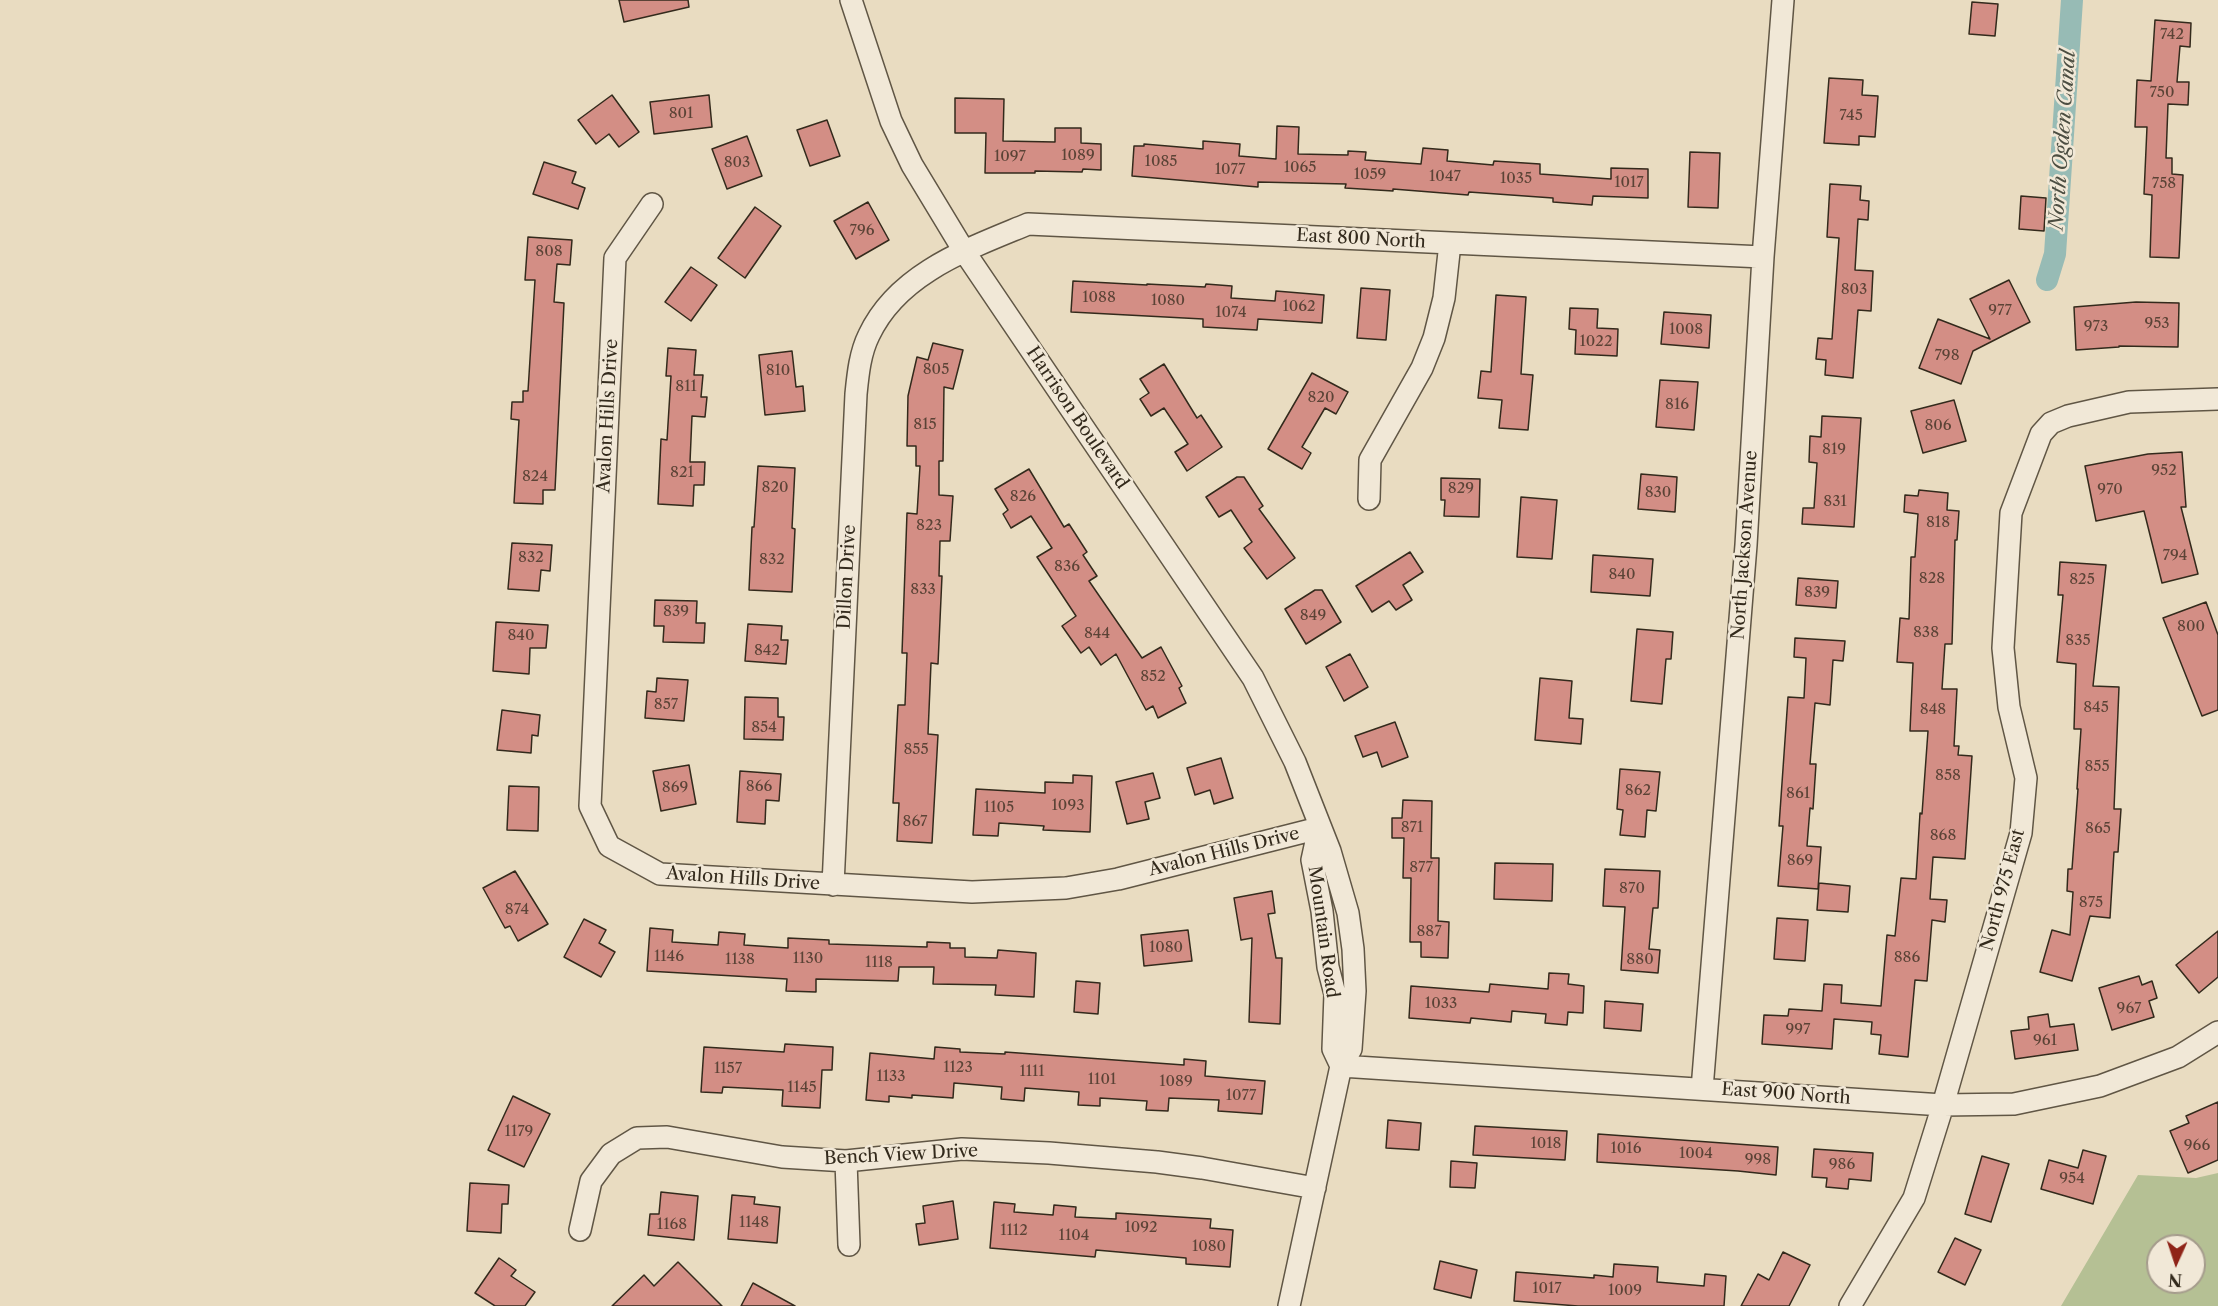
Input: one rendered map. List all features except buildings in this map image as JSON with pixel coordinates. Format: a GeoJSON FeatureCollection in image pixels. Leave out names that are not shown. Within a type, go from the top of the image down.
{"type":"FeatureCollection","features":[{"type":"Feature","properties":{"kind":"street","name":"Harrison Boulevard"},"geometry":{"type":"LineString","coordinates":[[851,0],[891,122],[912,165],[964,251],[1254,678],[1295,762],[1319,828]]}},
{"type":"Feature","properties":{"kind":"street","name":"North Jackson Avenue"},"geometry":{"type":"LineString","coordinates":[[1702,1089],[1746,545],[1763,257],[1783,0]]}},
{"type":"Feature","properties":{"kind":"street","name":"Avalon Hills Drive"},"geometry":{"type":"LineString","coordinates":[[652,204],[615,258],[590,806],[609,846],[660,874],[972,892],[1065,888],[1118,879],[1319,828]]}},
{"type":"Feature","properties":{"kind":"street","name":"East 800 North"},"geometry":{"type":"LineString","coordinates":[[908,284],[964,251],[1028,224],[1763,257]]}},
{"type":"Feature","properties":{"kind":"street"},"geometry":{"type":"LineString","coordinates":[[1369,499],[1370,460],[1422,368],[1434,338],[1444,298],[1450,243]]}},
{"type":"Feature","properties":{"kind":"street","name":"Dillon Drive"},"geometry":{"type":"LineString","coordinates":[[833,885],[856,394],[860,363],[868,337],[882,312],[908,284]]}},
{"type":"Feature","properties":{"kind":"street","name":"North 975 East"},"geometry":{"type":"LineString","coordinates":[[1850,1306],[1914,1198],[2021,833],[2026,778],[2009,707],[2003,648],[2011,513],[2041,434],[2051,423],[2067,416],[2129,402],[2218,399]]}},
{"type":"Feature","properties":{"kind":"street","name":"Mountain Road"},"geometry":{"type":"LineString","coordinates":[[1289,1306],[1341,1066],[1333,1049],[1335,994],[1328,967],[1322,910],[1312,860],[1319,828]]}},
{"type":"Feature","properties":{"kind":"street","name":"East 900 North"},"geometry":{"type":"LineString","coordinates":[[1341,1066],[1943,1105],[2014,1104],[2100,1086],[2178,1057],[2218,1032]]}},
{"type":"Feature","properties":{"kind":"street","name":"Bench View Drive"},"geometry":{"type":"LineString","coordinates":[[580,1230],[591,1181],[611,1154],[638,1138],[667,1137],[782,1157],[846,1161],[962,1149],[1049,1153],[1157,1162],[1315,1188]]}},
{"type":"Feature","properties":{"kind":"street"},"geometry":{"type":"LineString","coordinates":[[846,1161],[849,1245]]}},
{"type":"Feature","properties":{"kind":"green space"},"geometry":{"type":"Polygon","coordinates":[[[2218,1173],[2218,1306],[2061,1306],[2138,1175],[2196,1178],[2218,1173]]]}},
{"type":"Feature","properties":{"kind":"waterway","name":"North Ogden Canal"},"geometry":{"type":"LineString","coordinates":[[2047,280],[2055,254],[2072,0]]}}]}
